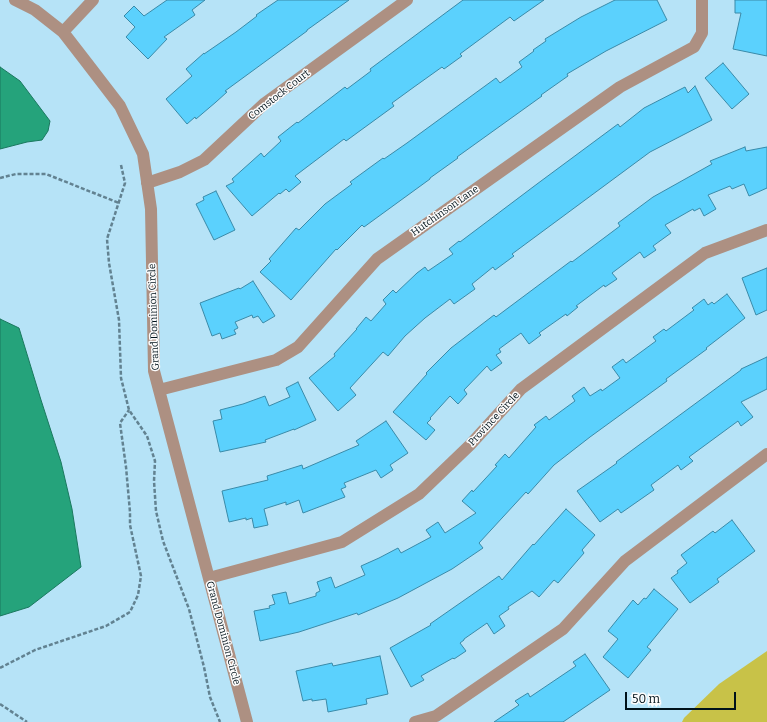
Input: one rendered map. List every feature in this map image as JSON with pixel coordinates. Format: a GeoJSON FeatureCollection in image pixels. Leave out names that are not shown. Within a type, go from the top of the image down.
{"type":"FeatureCollection","features":[{"type":"Feature","properties":{"kind":"street","name":"Grand Dominion Circle"},"geometry":{"type":"LineString","coordinates":[[15,0],[36,10],[63,32],[120,106],[143,154],[151,209],[154,371],[247,722]]}},
{"type":"Feature","properties":{"kind":"street"},"geometry":{"type":"LineString","coordinates":[[63,32],[93,0]]}},
{"type":"Feature","properties":{"kind":"street","name":"Comstock Court"},"geometry":{"type":"LineString","coordinates":[[147,183],[180,172],[204,160],[265,103],[407,0]]}},
{"type":"Feature","properties":{"kind":"street","name":"Hutchinson Lane"},"geometry":{"type":"LineString","coordinates":[[159,390],[276,360],[298,346],[378,259],[620,87],[694,47],[702,33],[702,0]]}},
{"type":"Feature","properties":{"kind":"street","name":"Province Circle"},"geometry":{"type":"LineString","coordinates":[[209,578],[342,542],[419,494],[470,445],[521,389],[705,252],[767,230]]}},
{"type":"Feature","properties":{"kind":"street"},"geometry":{"type":"LineString","coordinates":[[415,722],[436,716],[563,629],[625,561],[767,454]]}},
{"type":"Feature","properties":{"kind":"path"},"geometry":{"type":"LineString","coordinates":[[121,165],[125,183],[107,239],[109,263],[119,320],[121,378],[129,410],[147,436],[155,461],[154,481],[156,511],[163,541],[189,609],[210,697],[220,722]]}},
{"type":"Feature","properties":{"kind":"path"},"geometry":{"type":"LineString","coordinates":[[0,178],[16,174],[46,174],[119,203]]}},
{"type":"Feature","properties":{"kind":"path"},"geometry":{"type":"LineString","coordinates":[[0,668],[35,650],[106,626],[130,612],[138,595],[141,576],[130,525],[126,467],[120,423],[129,410]]}},
{"type":"Feature","properties":{"kind":"path"},"geometry":{"type":"LineString","coordinates":[[0,704],[27,722]]}},
{"type":"Feature","properties":{"kind":"shaded area"},"geometry":{"type":"Polygon","coordinates":[[[0,67],[20,81],[50,121],[48,131],[42,140],[0,149],[0,67]]]}},
{"type":"Feature","properties":{"kind":"shaded area"},"geometry":{"type":"Polygon","coordinates":[[[0,319],[19,328],[61,462],[72,509],[81,567],[29,607],[0,616],[0,319]]]}},
{"type":"Feature","properties":{"kind":"shaded area"},"geometry":{"type":"Polygon","coordinates":[[[767,651],[767,722],[682,722],[684,718],[719,684],[767,651]]]}},
{"type":"Feature","properties":{"kind":"building"},"geometry":{"type":"Polygon","coordinates":[[[167,0],[205,0],[192,10],[195,15],[164,37],[167,39],[148,59],[126,37],[135,27],[124,16],[134,6],[144,16],[167,0]]]}},
{"type":"Feature","properties":{"kind":"building"},"geometry":{"type":"Polygon","coordinates":[[[278,0],[349,0],[225,91],[227,92],[216,102],[196,119],[195,117],[187,124],[166,99],[192,76],[186,69],[204,53],[236,32],[257,16],[256,15],[278,0]]]}},
{"type":"Feature","properties":{"kind":"building"},"geometry":{"type":"Polygon","coordinates":[[[463,0],[544,0],[514,21],[510,17],[460,54],[462,56],[444,69],[442,67],[392,103],[394,106],[346,141],[344,139],[295,176],[301,182],[289,192],[286,189],[280,194],[279,193],[252,216],[226,186],[234,182],[232,179],[261,153],[264,157],[281,141],[278,137],[297,122],[298,123],[345,87],[347,89],[371,71],[370,69],[463,0]]]}},
{"type":"Feature","properties":{"kind":"building"},"geometry":{"type":"Polygon","coordinates":[[[615,0],[657,0],[667,20],[606,51],[567,74],[568,76],[541,95],[542,96],[457,157],[458,158],[430,179],[364,227],[362,225],[337,250],[336,249],[291,300],[260,272],[271,261],[269,259],[296,228],[299,230],[325,204],[352,184],[350,182],[407,143],[496,78],[500,83],[522,67],[519,62],[546,41],[545,39],[581,17],[615,0]]]}},
{"type":"Feature","properties":{"kind":"building"},"geometry":{"type":"Polygon","coordinates":[[[735,0],[767,0],[767,56],[733,49],[741,13],[735,13],[735,0]]]}},
{"type":"Feature","properties":{"kind":"building"},"geometry":{"type":"Polygon","coordinates":[[[723,63],[749,94],[732,109],[705,78],[723,63]]]}},
{"type":"Feature","properties":{"kind":"building"},"geometry":{"type":"Polygon","coordinates":[[[695,86],[712,120],[650,152],[512,254],[514,256],[495,270],[493,267],[472,284],[475,289],[454,304],[450,299],[425,318],[405,336],[388,356],[383,352],[350,388],[356,395],[338,411],[309,378],[335,356],[334,354],[366,317],[371,321],[386,304],[383,300],[393,290],[396,293],[425,267],[428,271],[453,254],[449,249],[459,241],[460,242],[618,124],[620,127],[644,108],[685,87],[688,93],[695,86]]]}},
{"type":"Feature","properties":{"kind":"building"},"geometry":{"type":"Polygon","coordinates":[[[745,147],[746,151],[767,147],[767,188],[749,196],[744,184],[732,189],[730,186],[708,195],[716,209],[704,216],[700,208],[694,211],[693,209],[665,225],[671,233],[653,246],[656,250],[644,258],[640,252],[612,273],[617,279],[605,287],[604,285],[576,306],[578,307],[567,316],[566,314],[539,333],[541,335],[529,344],[521,333],[499,349],[501,352],[496,355],[502,363],[491,371],[487,366],[464,390],[467,394],[458,404],[450,396],[427,423],[435,430],[426,440],[393,412],[427,374],[426,373],[451,348],[494,315],[496,317],[571,261],[572,262],[620,226],[618,223],[653,197],[712,164],[710,161],[745,147]]]}},
{"type":"Feature","properties":{"kind":"building"},"geometry":{"type":"Polygon","coordinates":[[[216,191],[235,230],[214,240],[196,204],[204,200],[203,197],[216,191]]]}},
{"type":"Feature","properties":{"kind":"building"},"geometry":{"type":"Polygon","coordinates":[[[767,268],[767,310],[756,315],[742,278],[767,268]]]}},
{"type":"Feature","properties":{"kind":"building"},"geometry":{"type":"Polygon","coordinates":[[[253,281],[275,316],[263,323],[258,316],[253,318],[252,315],[235,322],[238,328],[234,330],[236,334],[222,339],[220,333],[212,336],[200,303],[239,288],[240,289],[253,281]]]}},
{"type":"Feature","properties":{"kind":"building"},"geometry":{"type":"Polygon","coordinates":[[[727,294],[745,318],[706,348],[707,349],[666,379],[667,381],[554,465],[528,494],[526,492],[479,543],[483,548],[452,569],[398,598],[358,615],[357,613],[299,632],[260,641],[254,611],[270,608],[269,606],[275,604],[272,595],[286,592],[289,604],[316,596],[316,593],[320,591],[317,582],[331,577],[335,588],[365,575],[361,566],[398,548],[401,553],[431,537],[426,530],[438,522],[445,533],[476,513],[462,501],[472,490],[473,492],[497,466],[495,465],[505,454],[509,458],[536,427],[534,425],[546,416],[549,420],[575,401],[572,396],[584,387],[590,396],[601,389],[602,391],[620,378],[612,367],[623,359],[626,363],[656,341],[653,337],[664,329],[666,331],[694,310],[692,308],[704,299],[708,305],[712,302],[714,304],[727,294]]]}},
{"type":"Feature","properties":{"kind":"building"},"geometry":{"type":"Polygon","coordinates":[[[767,357],[767,389],[741,402],[753,417],[741,426],[738,421],[689,457],[693,461],[681,470],[678,465],[651,485],[654,490],[621,513],[618,509],[600,522],[577,491],[617,463],[616,462],[741,369],[767,357]]]}},
{"type":"Feature","properties":{"kind":"building"},"geometry":{"type":"Polygon","coordinates":[[[298,382],[316,420],[294,430],[265,440],[266,442],[220,452],[213,421],[222,419],[220,410],[265,396],[269,406],[290,397],[286,388],[298,382]]]}},
{"type":"Feature","properties":{"kind":"building"},"geometry":{"type":"Polygon","coordinates":[[[386,421],[408,453],[390,465],[393,470],[381,478],[376,470],[344,483],[346,487],[341,489],[345,497],[303,513],[299,500],[286,505],[286,502],[264,509],[268,525],[254,528],[252,518],[229,522],[222,491],[268,480],[267,476],[302,465],[303,469],[359,445],[356,441],[386,421]]]}},
{"type":"Feature","properties":{"kind":"building"},"geometry":{"type":"Polygon","coordinates":[[[566,509],[595,535],[582,550],[584,553],[558,583],[554,580],[539,597],[532,591],[508,607],[509,609],[499,616],[505,626],[494,634],[487,623],[460,643],[466,651],[421,676],[424,680],[411,687],[390,648],[431,625],[430,624],[499,576],[502,580],[566,509]]]}},
{"type":"Feature","properties":{"kind":"building"},"geometry":{"type":"Polygon","coordinates":[[[732,520],[755,551],[717,579],[719,582],[690,603],[671,578],[687,563],[681,555],[713,531],[715,533],[732,520]]]}},
{"type":"Feature","properties":{"kind":"building"},"geometry":{"type":"Polygon","coordinates":[[[654,589],[678,609],[647,647],[651,650],[628,678],[603,657],[618,639],[608,631],[633,600],[638,605],[644,598],[646,599],[654,589]]]}},
{"type":"Feature","properties":{"kind":"building"},"geometry":{"type":"Polygon","coordinates":[[[585,654],[610,690],[563,722],[494,722],[519,705],[515,701],[528,693],[530,697],[576,666],[573,662],[585,654]]]}},
{"type":"Feature","properties":{"kind":"building"},"geometry":{"type":"Polygon","coordinates":[[[380,656],[388,694],[366,699],[367,704],[328,712],[326,699],[312,701],[312,699],[303,701],[296,671],[332,663],[333,666],[380,656]]]}}]}
